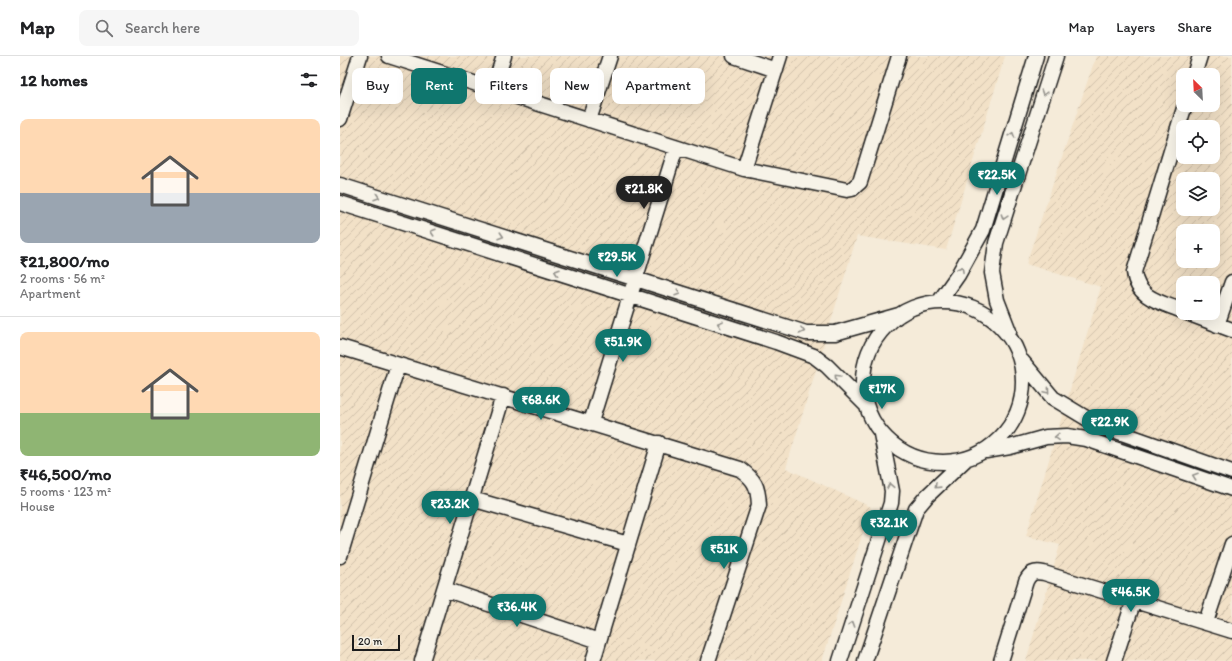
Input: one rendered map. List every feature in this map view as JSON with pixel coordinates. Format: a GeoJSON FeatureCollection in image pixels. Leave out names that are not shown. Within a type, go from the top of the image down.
{"type":"FeatureCollection","features":[{"type":"Feature","properties":{"kind":"street"},"geometry":{"type":"LineString","coordinates":[[340,119],[360,56]]}},
{"type":"Feature","properties":{"kind":"street"},"geometry":{"type":"LineString","coordinates":[[389,56],[475,83]]}},
{"type":"Feature","properties":{"kind":"street"},"geometry":{"type":"LineString","coordinates":[[500,68],[504,56]]}},
{"type":"Feature","properties":{"kind":"street"},"geometry":{"type":"LineString","coordinates":[[589,120],[610,56]]}},
{"type":"Feature","properties":{"kind":"street"},"geometry":{"type":"LineString","coordinates":[[734,56],[776,70]]}},
{"type":"Feature","properties":{"kind":"street"},"geometry":{"type":"LineString","coordinates":[[744,169],[780,56]]}},
{"type":"Feature","properties":{"kind":"street"},"geometry":{"type":"LineString","coordinates":[[539,104],[744,169],[841,190],[852,189],[860,182],[899,56]]}},
{"type":"Feature","properties":{"kind":"street"},"geometry":{"type":"LineString","coordinates":[[939,302],[958,275],[983,230],[1036,56]]}},
{"type":"Feature","properties":{"kind":"street"},"geometry":{"type":"LineString","coordinates":[[1056,56],[996,242],[992,273],[997,300],[1011,337],[1022,361],[1053,398],[1096,424],[1232,472]]}},
{"type":"Feature","properties":{"kind":"street"},"geometry":{"type":"LineString","coordinates":[[1196,68],[1200,56]]}},
{"type":"Feature","properties":{"kind":"street"},"geometry":{"type":"LineString","coordinates":[[1176,308],[1148,297],[1142,292],[1135,282],[1134,272],[1183,112]]}},
{"type":"Feature","properties":{"kind":"street"},"geometry":{"type":"LineString","coordinates":[[590,422],[631,296],[676,148]]}},
{"type":"Feature","properties":{"kind":"street"},"geometry":{"type":"LineString","coordinates":[[340,185],[806,333],[835,333],[899,315]]}},
{"type":"Feature","properties":{"kind":"street"},"geometry":{"type":"LineString","coordinates":[[340,203],[776,342],[814,356],[827,366],[865,404]]}},
{"type":"Feature","properties":{"kind":"street"},"geometry":{"type":"LineString","coordinates":[[1217,325],[1232,282]]}},
{"type":"Feature","properties":{"kind":"street"},"geometry":{"type":"LineString","coordinates":[[1011,337],[1000,324],[987,314],[972,306],[956,302],[939,302],[911,308],[899,315],[886,325],[875,338],[863,370],[862,387],[865,404],[881,434],[898,449],[919,459],[934,462],[965,460],[986,451],[1010,447],[1046,437],[1067,436],[1086,439],[1232,489]]}},
{"type":"Feature","properties":{"kind":"street"},"geometry":{"type":"LineString","coordinates":[[1204,320],[1232,330]]}},
{"type":"Feature","properties":{"kind":"street"},"geometry":{"type":"LineString","coordinates":[[340,347],[659,443],[740,469],[751,477],[758,490],[759,505],[708,661]]}},
{"type":"Feature","properties":{"kind":"street"},"geometry":{"type":"LineString","coordinates":[[986,451],[1008,430],[1020,408],[1024,385],[1022,361]]}},
{"type":"Feature","properties":{"kind":"street"},"geometry":{"type":"LineString","coordinates":[[340,556],[398,365]]}},
{"type":"Feature","properties":{"kind":"street"},"geometry":{"type":"LineString","coordinates":[[422,661],[503,396]]}},
{"type":"Feature","properties":{"kind":"street"},"geometry":{"type":"LineString","coordinates":[[840,661],[891,503],[892,491],[881,434]]}},
{"type":"Feature","properties":{"kind":"street"},"geometry":{"type":"LineString","coordinates":[[593,661],[659,443]]}},
{"type":"Feature","properties":{"kind":"street"},"geometry":{"type":"LineString","coordinates":[[865,661],[910,523],[916,509],[927,496],[965,460]]}},
{"type":"Feature","properties":{"kind":"street"},"geometry":{"type":"LineString","coordinates":[[472,499],[628,544]]}},
{"type":"Feature","properties":{"kind":"street"},"geometry":{"type":"LineString","coordinates":[[1206,622],[1232,544]]}},
{"type":"Feature","properties":{"kind":"street"},"geometry":{"type":"LineString","coordinates":[[1001,661],[1026,581],[1029,575],[1034,572],[1044,573],[1232,631]]}},
{"type":"Feature","properties":{"kind":"street"},"geometry":{"type":"LineString","coordinates":[[444,589],[599,641]]}},
{"type":"Feature","properties":{"kind":"street"},"geometry":{"type":"LineString","coordinates":[[1114,661],[1134,600]]}},
{"type":"Feature","properties":{"kind":"shaded area"},"geometry":{"type":"Polygon","coordinates":[[[340,56],[1005,56],[946,250],[857,236],[786,468],[871,507],[822,661],[340,661],[340,56]]]}},
{"type":"Feature","properties":{"kind":"shaded area"},"geometry":{"type":"Polygon","coordinates":[[[1096,56],[1232,56],[1232,661],[1026,661],[1060,545],[1026,536],[1101,287],[1026,264],[1096,56]]]}}]}
